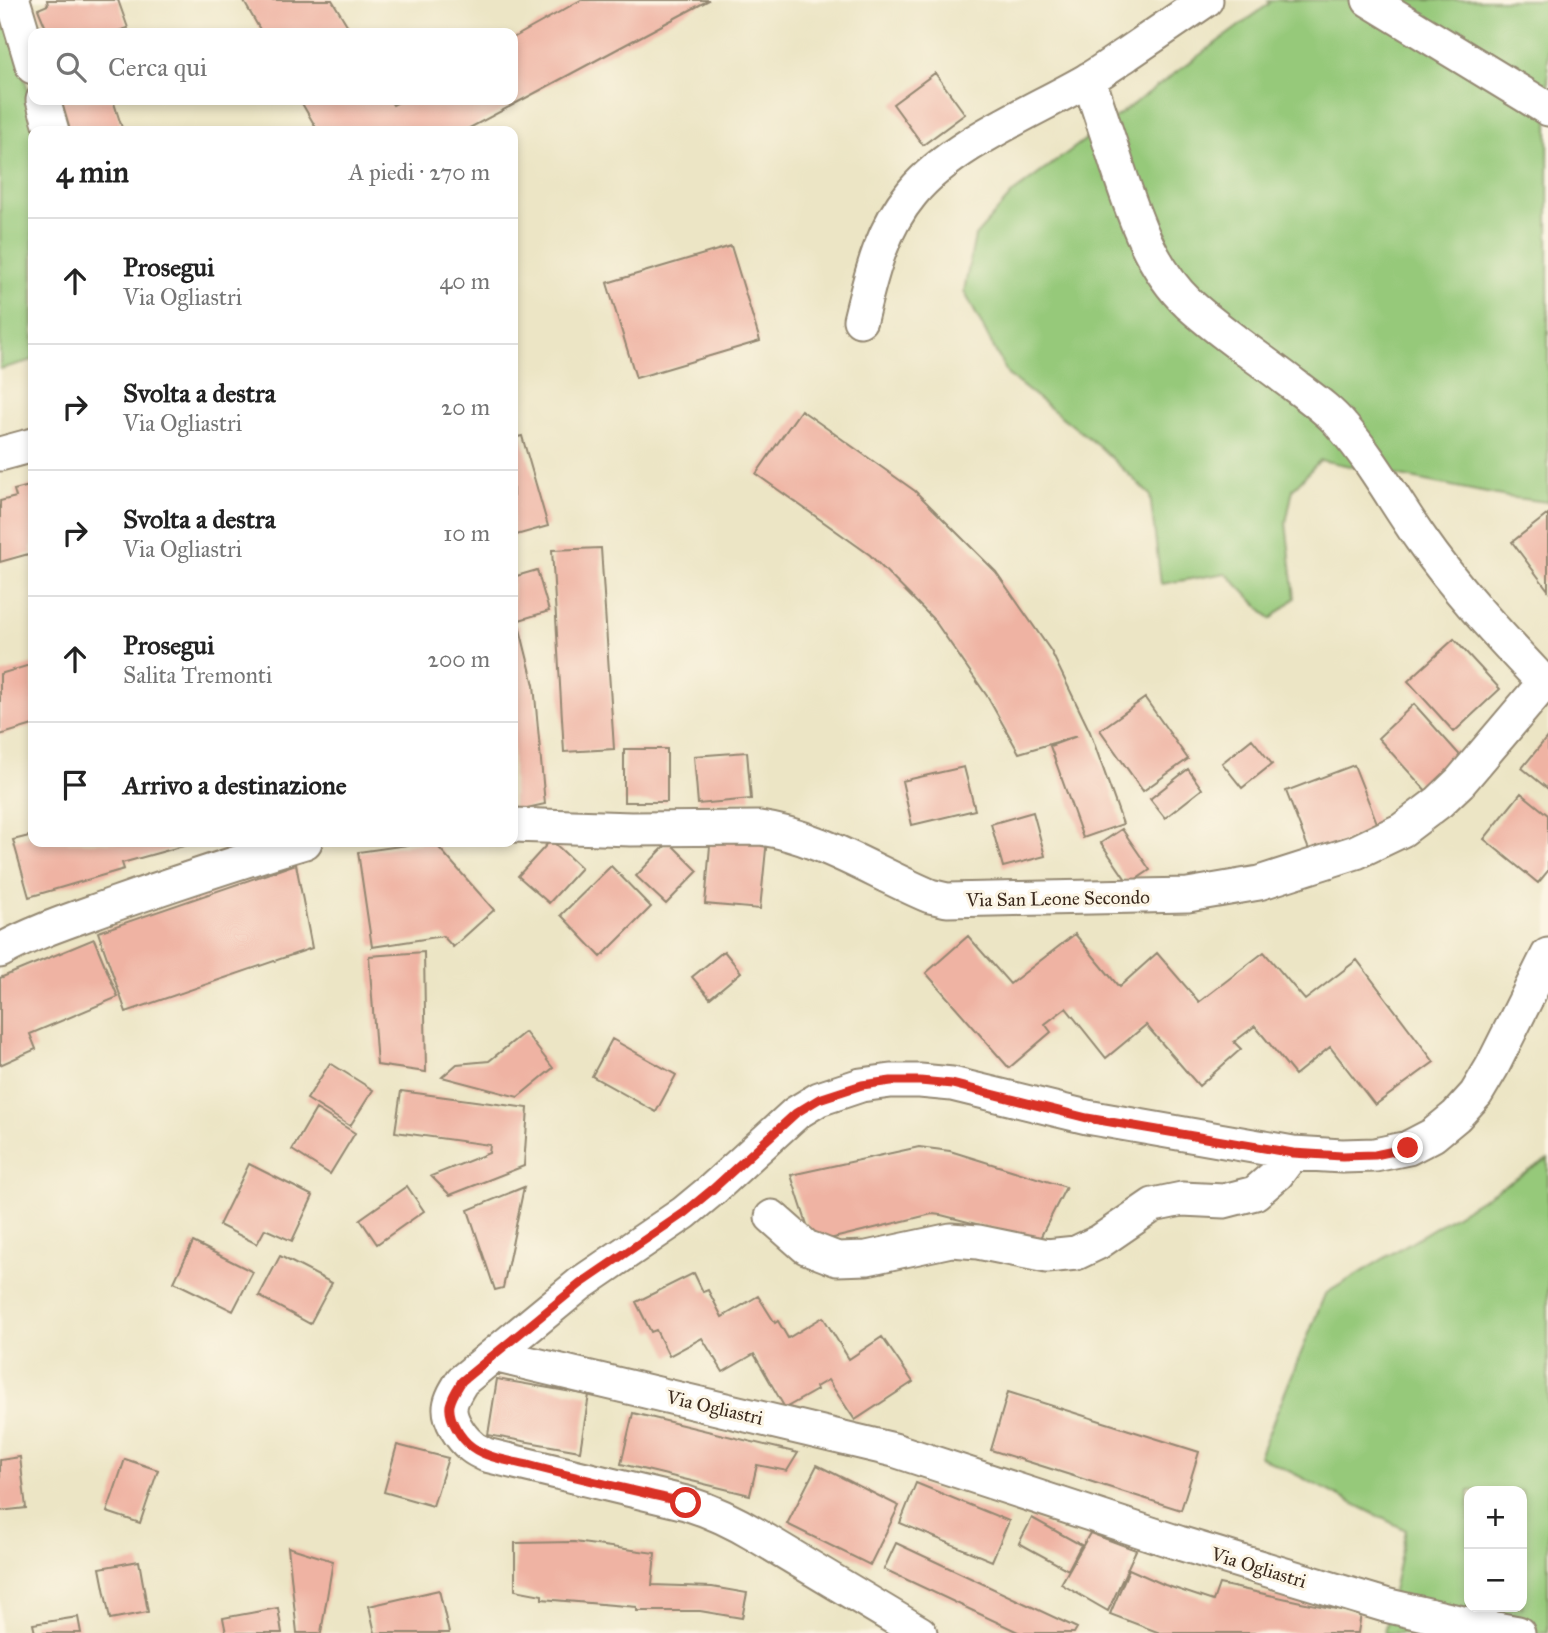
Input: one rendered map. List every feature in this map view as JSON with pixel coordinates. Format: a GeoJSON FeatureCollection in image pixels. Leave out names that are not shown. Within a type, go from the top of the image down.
{"type":"FeatureCollection","features":[{"type":"Feature","properties":{"kind":"street"},"geometry":{"type":"LineString","coordinates":[[13,0],[28,50]]}},
{"type":"Feature","properties":{"kind":"street"},"geometry":{"type":"LineString","coordinates":[[859,320],[876,256],[898,212],[913,191],[937,169],[978,141],[1089,79],[1206,0]]}},
{"type":"Feature","properties":{"kind":"street"},"geometry":{"type":"LineString","coordinates":[[1369,0],[1548,109]]}},
{"type":"Feature","properties":{"kind":"street"},"geometry":{"type":"LineString","coordinates":[[1089,79],[1135,219],[1161,270],[1173,287],[1188,303],[1339,422],[1357,443],[1446,573],[1546,682]]}},
{"type":"Feature","properties":{"kind":"street"},"geometry":{"type":"LineString","coordinates":[[44,105],[51,126]]}},
{"type":"Feature","properties":{"kind":"street"},"geometry":{"type":"LineString","coordinates":[[0,454],[28,446]]}},
{"type":"Feature","properties":{"kind":"street","name":"Via San Leone Secondo"},"geometry":{"type":"LineString","coordinates":[[518,825],[631,829],[760,828],[780,831],[818,844],[930,896],[947,900],[1188,895],[1259,883],[1356,852],[1402,830],[1460,782],[1546,682]]}},
{"type":"Feature","properties":{"kind":"street"},"geometry":{"type":"LineString","coordinates":[[2,941],[47,929],[205,872],[288,847]]}},
{"type":"Feature","properties":{"kind":"street"},"geometry":{"type":"LineString","coordinates":[[920,1633],[758,1536],[710,1511],[486,1454],[471,1447],[460,1435],[453,1421],[450,1408],[454,1394],[462,1381],[580,1284],[684,1213],[796,1113],[819,1099],[862,1085],[911,1081],[952,1084],[1087,1118],[1293,1153],[1375,1155],[1408,1148],[1433,1135],[1456,1116],[1476,1094],[1548,955]]}},
{"type":"Feature","properties":{"kind":"street"},"geometry":{"type":"LineString","coordinates":[[772,1217],[806,1247],[837,1259],[867,1258],[951,1240],[978,1242],[1047,1256],[1076,1253],[1099,1242],[1153,1205],[1182,1199],[1224,1201],[1255,1193],[1277,1174],[1293,1153]]}},
{"type":"Feature","properties":{"kind":"street","name":"Via Ogliastri"},"geometry":{"type":"LineString","coordinates":[[494,1355],[894,1450],[1179,1543],[1385,1605],[1518,1633]]}},
{"type":"Feature","properties":{"kind":"green space"},"geometry":{"type":"Polygon","coordinates":[[[2,0],[28,90],[28,105],[32,105],[39,126],[28,126],[28,361],[0,369],[2,0]]]}},
{"type":"Feature","properties":{"kind":"green space"},"geometry":{"type":"Polygon","coordinates":[[[1268,0],[1548,0],[1548,502],[1507,497],[1320,460],[1293,489],[1286,523],[1295,598],[1271,619],[1226,573],[1161,584],[1150,495],[1099,446],[1008,375],[964,291],[975,236],[1013,193],[1270,3],[1268,0]]]}},
{"type":"Feature","properties":{"kind":"green space"},"geometry":{"type":"Polygon","coordinates":[[[1548,1159],[1548,1633],[1384,1633],[1406,1530],[1259,1456],[1325,1294],[1548,1159]]]}},
{"type":"Feature","properties":{"kind":"building"},"geometry":{"type":"Polygon","coordinates":[[[47,0],[118,0],[128,28],[46,28],[38,9],[48,5],[47,0]]]}},
{"type":"Feature","properties":{"kind":"building"},"geometry":{"type":"Polygon","coordinates":[[[243,0],[332,0],[349,28],[259,28],[243,0]]]}},
{"type":"Feature","properties":{"kind":"building"},"geometry":{"type":"Polygon","coordinates":[[[581,0],[709,0],[518,102],[518,35],[581,0]]]}},
{"type":"Feature","properties":{"kind":"building"},"geometry":{"type":"Polygon","coordinates":[[[935,73],[965,114],[923,145],[893,104],[935,73]]]}},
{"type":"Feature","properties":{"kind":"building"},"geometry":{"type":"Polygon","coordinates":[[[53,105],[115,105],[121,126],[60,126],[53,105]]]}},
{"type":"Feature","properties":{"kind":"building"},"geometry":{"type":"Polygon","coordinates":[[[303,105],[513,105],[473,126],[315,126],[303,105]]]}},
{"type":"Feature","properties":{"kind":"building"},"geometry":{"type":"Polygon","coordinates":[[[731,246],[760,341],[636,378],[607,283],[731,246]]]}},
{"type":"Feature","properties":{"kind":"building"},"geometry":{"type":"Polygon","coordinates":[[[801,410],[915,491],[996,572],[1051,651],[1090,732],[1123,824],[1083,838],[1050,746],[1077,736],[1019,753],[987,696],[934,620],[870,555],[756,474],[801,410]]]}},
{"type":"Feature","properties":{"kind":"building"},"geometry":{"type":"Polygon","coordinates":[[[522,436],[548,526],[518,535],[518,437],[522,436]]]}},
{"type":"Feature","properties":{"kind":"building"},"geometry":{"type":"Polygon","coordinates":[[[28,486],[28,554],[0,562],[0,501],[16,497],[14,490],[28,486]]]}},
{"type":"Feature","properties":{"kind":"building"},"geometry":{"type":"Polygon","coordinates":[[[1548,514],[1548,590],[1512,542],[1548,514]]]}},
{"type":"Feature","properties":{"kind":"building"},"geometry":{"type":"Polygon","coordinates":[[[601,548],[614,749],[564,752],[552,550],[601,548]]]}},
{"type":"Feature","properties":{"kind":"building"},"geometry":{"type":"Polygon","coordinates":[[[537,570],[549,611],[518,620],[518,576],[537,570]]]}},
{"type":"Feature","properties":{"kind":"building"},"geometry":{"type":"Polygon","coordinates":[[[518,625],[534,685],[545,804],[518,810],[518,625]]]}},
{"type":"Feature","properties":{"kind":"building"},"geometry":{"type":"Polygon","coordinates":[[[1454,639],[1500,689],[1454,732],[1408,681],[1454,639]]]}},
{"type":"Feature","properties":{"kind":"building"},"geometry":{"type":"Polygon","coordinates":[[[28,666],[28,727],[0,735],[0,674],[28,666]]]}},
{"type":"Feature","properties":{"kind":"building"},"geometry":{"type":"Polygon","coordinates":[[[1145,698],[1188,759],[1143,791],[1100,730],[1145,698]]]}},
{"type":"Feature","properties":{"kind":"building"},"geometry":{"type":"Polygon","coordinates":[[[1414,704],[1465,761],[1429,794],[1378,738],[1414,704]]]}},
{"type":"Feature","properties":{"kind":"building"},"geometry":{"type":"Polygon","coordinates":[[[1548,736],[1548,789],[1522,768],[1548,736]]]}},
{"type":"Feature","properties":{"kind":"building"},"geometry":{"type":"Polygon","coordinates":[[[1252,739],[1272,764],[1242,788],[1222,763],[1252,739]]]}},
{"type":"Feature","properties":{"kind":"building"},"geometry":{"type":"Polygon","coordinates":[[[624,749],[667,749],[667,802],[624,802],[624,749]]]}},
{"type":"Feature","properties":{"kind":"building"},"geometry":{"type":"Polygon","coordinates":[[[747,752],[751,799],[698,804],[694,756],[747,752]]]}},
{"type":"Feature","properties":{"kind":"building"},"geometry":{"type":"Polygon","coordinates":[[[1354,765],[1379,828],[1311,855],[1286,791],[1354,765]]]}},
{"type":"Feature","properties":{"kind":"building"},"geometry":{"type":"Polygon","coordinates":[[[964,767],[975,810],[912,825],[902,781],[964,767]]]}},
{"type":"Feature","properties":{"kind":"building"},"geometry":{"type":"Polygon","coordinates":[[[1188,769],[1202,789],[1165,818],[1150,799],[1188,769]]]}},
{"type":"Feature","properties":{"kind":"building"},"geometry":{"type":"Polygon","coordinates":[[[1521,793],[1548,815],[1548,871],[1538,883],[1484,839],[1521,793]]]}},
{"type":"Feature","properties":{"kind":"building"},"geometry":{"type":"Polygon","coordinates":[[[1033,812],[1045,856],[1003,867],[991,824],[1033,812]]]}},
{"type":"Feature","properties":{"kind":"building"},"geometry":{"type":"Polygon","coordinates":[[[1122,829],[1150,870],[1129,884],[1101,843],[1122,829]]]}},
{"type":"Feature","properties":{"kind":"building"},"geometry":{"type":"Polygon","coordinates":[[[711,834],[767,839],[760,909],[705,904],[711,834]]]}},
{"type":"Feature","properties":{"kind":"building"},"geometry":{"type":"Polygon","coordinates":[[[28,836],[28,847],[180,847],[122,863],[124,869],[29,897],[13,840],[28,836]]]}},
{"type":"Feature","properties":{"kind":"building"},"geometry":{"type":"Polygon","coordinates":[[[551,840],[581,868],[549,903],[518,876],[551,840]]]}},
{"type":"Feature","properties":{"kind":"building"},"geometry":{"type":"Polygon","coordinates":[[[669,842],[698,871],[666,904],[636,876],[669,842]]]}},
{"type":"Feature","properties":{"kind":"building"},"geometry":{"type":"Polygon","coordinates":[[[393,847],[438,847],[494,910],[453,947],[443,936],[372,947],[358,852],[393,847]]]}},
{"type":"Feature","properties":{"kind":"building"},"geometry":{"type":"Polygon","coordinates":[[[296,864],[312,948],[126,1012],[98,932],[296,864]]]}},
{"type":"Feature","properties":{"kind":"building"},"geometry":{"type":"Polygon","coordinates":[[[611,866],[651,907],[601,957],[561,915],[611,866]]]}},
{"type":"Feature","properties":{"kind":"building"},"geometry":{"type":"Polygon","coordinates":[[[1075,934],[1119,987],[1157,953],[1199,1002],[1264,952],[1305,1000],[1357,960],[1434,1062],[1375,1105],[1330,1047],[1295,1075],[1255,1026],[1234,1042],[1241,1049],[1199,1086],[1146,1025],[1106,1058],[1066,1008],[1045,1024],[1051,1032],[1009,1068],[926,973],[968,936],[1010,984],[1075,934]]]}},
{"type":"Feature","properties":{"kind":"building"},"geometry":{"type":"Polygon","coordinates":[[[94,939],[118,997],[30,1034],[36,1049],[0,1065],[0,978],[94,939]]]}},
{"type":"Feature","properties":{"kind":"building"},"geometry":{"type":"Polygon","coordinates":[[[724,951],[741,972],[710,998],[692,977],[724,951]]]}},
{"type":"Feature","properties":{"kind":"building"},"geometry":{"type":"Polygon","coordinates":[[[424,952],[426,1072],[377,1065],[369,956],[424,952]]]}},
{"type":"Feature","properties":{"kind":"building"},"geometry":{"type":"Polygon","coordinates":[[[525,1032],[553,1068],[518,1097],[442,1077],[457,1064],[489,1061],[525,1032]]]}},
{"type":"Feature","properties":{"kind":"building"},"geometry":{"type":"Polygon","coordinates":[[[612,1039],[676,1075],[656,1112],[592,1076],[612,1039]]]}},
{"type":"Feature","properties":{"kind":"building"},"geometry":{"type":"Polygon","coordinates":[[[330,1063],[373,1090],[350,1126],[307,1099],[330,1063]]]}},
{"type":"Feature","properties":{"kind":"building"},"geometry":{"type":"Polygon","coordinates":[[[401,1091],[528,1108],[524,1166],[450,1195],[431,1176],[489,1153],[490,1145],[395,1132],[401,1091]]]}},
{"type":"Feature","properties":{"kind":"building"},"geometry":{"type":"Polygon","coordinates":[[[316,1109],[355,1133],[330,1174],[292,1150],[316,1109]]]}},
{"type":"Feature","properties":{"kind":"building"},"geometry":{"type":"Polygon","coordinates":[[[919,1147],[950,1151],[1066,1187],[1039,1240],[932,1214],[813,1243],[791,1175],[919,1147]]]}},
{"type":"Feature","properties":{"kind":"building"},"geometry":{"type":"Polygon","coordinates":[[[249,1164],[313,1196],[292,1241],[265,1229],[257,1244],[219,1225],[249,1164]]]}},
{"type":"Feature","properties":{"kind":"building"},"geometry":{"type":"Polygon","coordinates":[[[407,1186],[424,1211],[377,1244],[360,1219],[407,1186]]]}},
{"type":"Feature","properties":{"kind":"building"},"geometry":{"type":"Polygon","coordinates":[[[524,1187],[503,1288],[495,1290],[468,1210],[524,1187]]]}},
{"type":"Feature","properties":{"kind":"building"},"geometry":{"type":"Polygon","coordinates":[[[193,1242],[253,1272],[233,1311],[174,1282],[193,1242]]]}},
{"type":"Feature","properties":{"kind":"building"},"geometry":{"type":"Polygon","coordinates":[[[280,1256],[332,1283],[310,1324],[259,1296],[280,1256]]]}},
{"type":"Feature","properties":{"kind":"building"},"geometry":{"type":"Polygon","coordinates":[[[694,1273],[703,1292],[708,1290],[722,1317],[758,1296],[788,1338],[823,1317],[849,1359],[882,1337],[913,1382],[855,1420],[828,1380],[816,1387],[817,1390],[785,1408],[754,1354],[723,1372],[702,1338],[669,1356],[656,1330],[651,1332],[636,1302],[694,1273]]]}},
{"type":"Feature","properties":{"kind":"building"},"geometry":{"type":"Polygon","coordinates":[[[497,1379],[589,1395],[580,1451],[488,1435],[497,1379]]]}},
{"type":"Feature","properties":{"kind":"building"},"geometry":{"type":"Polygon","coordinates":[[[1008,1392],[1199,1452],[1181,1510],[991,1450],[1008,1392]]]}},
{"type":"Feature","properties":{"kind":"building"},"geometry":{"type":"Polygon","coordinates":[[[633,1413],[798,1453],[787,1471],[757,1465],[750,1495],[621,1464],[633,1413]]]}},
{"type":"Feature","properties":{"kind":"building"},"geometry":{"type":"Polygon","coordinates":[[[397,1445],[448,1458],[433,1506],[384,1492],[397,1445]]]}},
{"type":"Feature","properties":{"kind":"building"},"geometry":{"type":"Polygon","coordinates":[[[20,1457],[26,1508],[0,1511],[0,1460],[20,1457]]]}},
{"type":"Feature","properties":{"kind":"building"},"geometry":{"type":"Polygon","coordinates":[[[125,1459],[158,1470],[140,1523],[107,1512],[125,1459]]]}},
{"type":"Feature","properties":{"kind":"building"},"geometry":{"type":"Polygon","coordinates":[[[817,1465],[899,1506],[870,1565],[787,1524],[817,1465]]]}},
{"type":"Feature","properties":{"kind":"building"},"geometry":{"type":"Polygon","coordinates":[[[916,1483],[1009,1521],[992,1561],[900,1523],[916,1483]]]}},
{"type":"Feature","properties":{"kind":"building"},"geometry":{"type":"Polygon","coordinates":[[[1032,1518],[1081,1545],[1068,1570],[1019,1543],[1032,1518]]]}},
{"type":"Feature","properties":{"kind":"building"},"geometry":{"type":"Polygon","coordinates":[[[1090,1533],[1136,1550],[1108,1611],[1061,1584],[1090,1533]]]}},
{"type":"Feature","properties":{"kind":"building"},"geometry":{"type":"Polygon","coordinates":[[[574,1542],[655,1553],[652,1585],[712,1587],[747,1593],[742,1618],[700,1611],[637,1611],[637,1607],[542,1599],[542,1595],[515,1590],[515,1543],[574,1542]]]}},
{"type":"Feature","properties":{"kind":"building"},"geometry":{"type":"Polygon","coordinates":[[[896,1543],[1077,1628],[1074,1633],[1020,1633],[884,1569],[896,1543]]]}},
{"type":"Feature","properties":{"kind":"building"},"geometry":{"type":"Polygon","coordinates":[[[288,1547],[333,1561],[321,1633],[297,1633],[288,1547]]]}},
{"type":"Feature","properties":{"kind":"building"},"geometry":{"type":"Polygon","coordinates":[[[139,1561],[148,1612],[110,1619],[100,1568],[139,1561]]]}},
{"type":"Feature","properties":{"kind":"building"},"geometry":{"type":"Polygon","coordinates":[[[1129,1569],[1165,1585],[1213,1601],[1219,1584],[1361,1614],[1358,1633],[1160,1633],[1110,1614],[1129,1569]]]}},
{"type":"Feature","properties":{"kind":"building"},"geometry":{"type":"Polygon","coordinates":[[[439,1590],[449,1633],[375,1633],[369,1606],[439,1590]]]}},
{"type":"Feature","properties":{"kind":"building"},"geometry":{"type":"Polygon","coordinates":[[[278,1608],[282,1633],[226,1633],[223,1618],[278,1608]]]}},
{"type":"Feature","properties":{"kind":"building"},"geometry":{"type":"Polygon","coordinates":[[[78,1617],[81,1633],[35,1633],[33,1624],[78,1617]]]}},
{"type":"Feature","properties":{"kind":"route"},"geometry":{"type":"LineString","coordinates":[[686,1503],[486,1454],[471,1447],[460,1435],[453,1421],[450,1408],[454,1394],[462,1381],[580,1284],[684,1213],[796,1113],[819,1099],[862,1085],[920,1081],[952,1084],[1087,1118],[1293,1153],[1375,1155],[1408,1148]]}}]}
